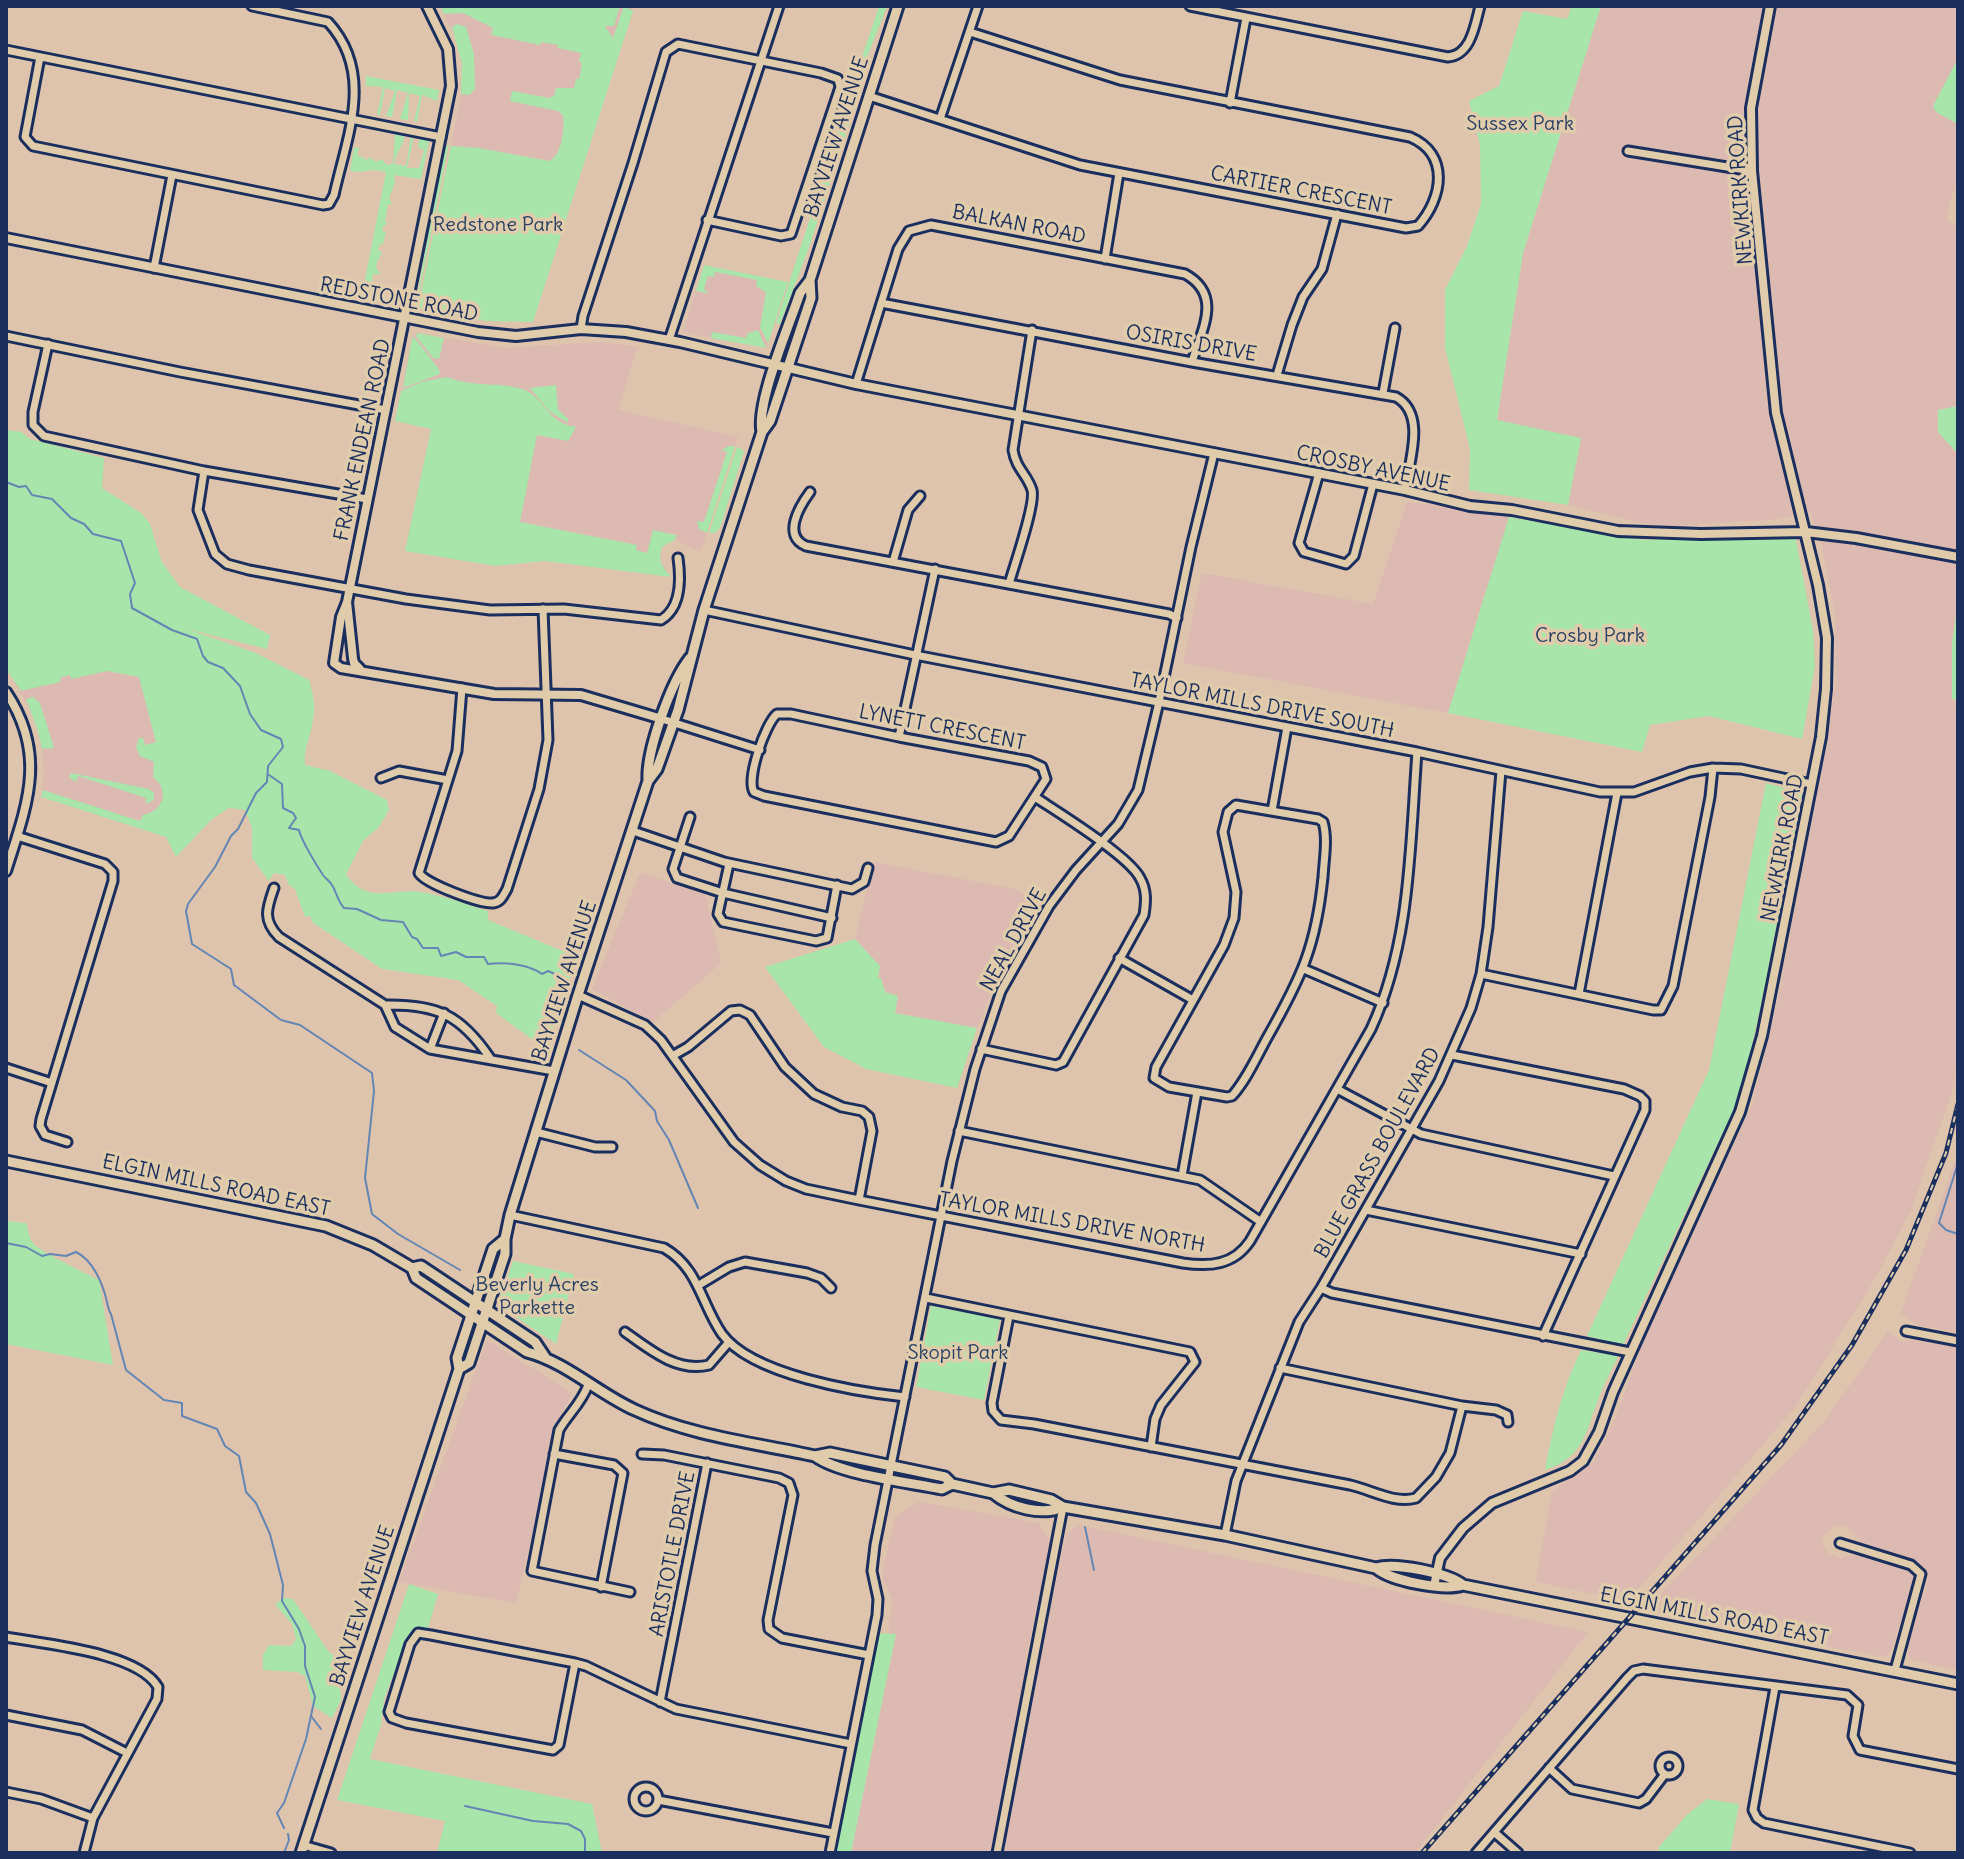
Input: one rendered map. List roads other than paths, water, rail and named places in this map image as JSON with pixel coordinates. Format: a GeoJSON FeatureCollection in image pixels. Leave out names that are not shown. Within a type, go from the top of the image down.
{"type":"FeatureCollection","features":[{"type":"Feature","properties":{"kind":"main road","name":"BAYVIEW AVENUE"},"geometry":{"type":"LineString","coordinates":[[762,432],[759,417],[800,293],[810,280],[898,6]]}},
{"type":"Feature","properties":{"kind":"main road","name":"BAYVIEW AVENUE"},"geometry":{"type":"LineString","coordinates":[[459,1369],[469,1363],[505,1254],[510,1215],[554,1071],[648,781],[657,769],[688,678],[704,610],[762,432],[770,421],[811,298],[810,280]]}},
{"type":"Feature","properties":{"kind":"main road","name":"BAYVIEW AVENUE"},"geometry":{"type":"LineString","coordinates":[[648,781],[647,765],[677,674],[692,655]]}},
{"type":"Feature","properties":{"kind":"main road","name":"ELGIN MILLS ROAD EAST"},"geometry":{"type":"LineString","coordinates":[[6,1161],[300,1219],[351,1235],[412,1268],[416,1278],[527,1352],[545,1357],[588,1385],[638,1411],[673,1424],[815,1456],[830,1453],[891,1465],[945,1477],[952,1484],[993,1493],[1009,1490],[1051,1500],[1063,1507],[1225,1535],[1376,1568],[1387,1575],[1447,1589],[1463,1585]]}},
{"type":"Feature","properties":{"kind":"main road","name":"BAYVIEW AVENUE"},"geometry":{"type":"LineString","coordinates":[[302,1849],[459,1369],[457,1358],[471,1315],[493,1249],[505,1239]]}},
{"type":"Feature","properties":{"kind":"main road","name":"ELGIN MILLS ROAD EAST"},"geometry":{"type":"LineString","coordinates":[[412,1268],[421,1266],[476,1302],[535,1342],[545,1357]]}},
{"type":"Feature","properties":{"kind":"main road","name":"ELGIN MILLS ROAD EAST"},"geometry":{"type":"LineString","coordinates":[[815,1456],[827,1465],[888,1478],[942,1489],[952,1484]]}},
{"type":"Feature","properties":{"kind":"main road","name":"ELGIN MILLS ROAD EAST"},"geometry":{"type":"LineString","coordinates":[[1376,1568],[1387,1566],[1438,1575],[1452,1578],[1463,1585],[1632,1621],[1958,1684]]}},
{"type":"Feature","properties":{"kind":"street"},"geometry":{"type":"LineString","coordinates":[[40,57],[25,137],[39,148],[329,204],[334,195],[351,119],[356,81],[348,55],[328,22],[252,6]]}},
{"type":"Feature","properties":{"kind":"street","name":"FRANK ENDEAN ROAD"},"geometry":{"type":"LineString","coordinates":[[341,668],[333,660],[341,617],[347,602],[451,86],[451,62],[443,35],[427,6]]}},
{"type":"Feature","properties":{"kind":"street"},"geometry":{"type":"LineString","coordinates":[[669,340],[779,6]]}},
{"type":"Feature","properties":{"kind":"street"},"geometry":{"type":"LineString","coordinates":[[940,119],[978,6]]}},
{"type":"Feature","properties":{"kind":"street"},"geometry":{"type":"LineString","coordinates":[[1190,6],[1438,57],[1454,57],[1465,48],[1480,6]]}},
{"type":"Feature","properties":{"kind":"street","name":"NEWKIRK ROAD"},"geometry":{"type":"LineString","coordinates":[[1434,1586],[1440,1558],[1463,1528],[1492,1503],[1560,1477],[1583,1461],[1599,1432],[1630,1352],[1740,1112],[1762,1036],[1825,705],[1827,638],[1806,532],[1776,414],[1752,171],[1751,108],[1770,6]]}},
{"type":"Feature","properties":{"kind":"street"},"geometry":{"type":"LineString","coordinates":[[1230,103],[1246,18]]}},
{"type":"Feature","properties":{"kind":"street","name":"CARTIER CRESCENT"},"geometry":{"type":"LineString","coordinates":[[869,96],[1080,165],[1406,228],[1418,226],[1425,218],[1437,184],[1437,159],[1427,146],[1410,137],[1108,78],[970,32]]}},
{"type":"Feature","properties":{"kind":"street"},"geometry":{"type":"LineString","coordinates":[[581,329],[666,52],[678,44],[821,73],[833,76],[840,82],[791,234],[787,236],[707,220]]}},
{"type":"Feature","properties":{"kind":"street"},"geometry":{"type":"LineString","coordinates":[[6,50],[441,137]]}},
{"type":"Feature","properties":{"kind":"street"},"geometry":{"type":"LineString","coordinates":[[1628,151],[1752,171]]}},
{"type":"Feature","properties":{"kind":"street"},"geometry":{"type":"LineString","coordinates":[[1105,259],[1119,173]]}},
{"type":"Feature","properties":{"kind":"street"},"geometry":{"type":"LineString","coordinates":[[154,268],[172,175]]}},
{"type":"Feature","properties":{"kind":"street"},"geometry":{"type":"LineString","coordinates":[[1277,375],[1303,297],[1322,269],[1337,214]]}},
{"type":"Feature","properties":{"kind":"street","name":"BALKAN ROAD"},"geometry":{"type":"LineString","coordinates":[[856,384],[898,249],[909,231],[922,226],[942,226],[1185,274],[1201,286],[1208,306],[1192,362]]}},
{"type":"Feature","properties":{"kind":"street","name":"REDSTONE ROAD"},"geometry":{"type":"LineString","coordinates":[[6,238],[497,335],[611,330],[669,340],[787,368]]}},
{"type":"Feature","properties":{"kind":"street","name":"OSIRIS DRIVE"},"geometry":{"type":"LineString","coordinates":[[881,303],[1192,362],[1383,393],[1403,400],[1409,406],[1414,421],[1405,490]]}},
{"type":"Feature","properties":{"kind":"street"},"geometry":{"type":"LineString","coordinates":[[1383,393],[1395,328]]}},
{"type":"Feature","properties":{"kind":"street"},"geometry":{"type":"LineString","coordinates":[[1009,584],[1033,500],[1030,486],[1015,460],[1013,450],[1032,330]]}},
{"type":"Feature","properties":{"kind":"street"},"geometry":{"type":"LineString","coordinates":[[6,336],[386,410]]}},
{"type":"Feature","properties":{"kind":"street"},"geometry":{"type":"LineString","coordinates":[[48,344],[33,412],[33,425],[44,436],[204,471],[367,499]]}},
{"type":"Feature","properties":{"kind":"street","name":"CROSBY AVENUE"},"geometry":{"type":"LineString","coordinates":[[787,368],[1405,490],[1470,506],[1512,510],[1637,533],[1806,532],[1958,557]]}},
{"type":"Feature","properties":{"kind":"street","name":"NEAL DRIVE"},"geometry":{"type":"LineString","coordinates":[[830,1853],[878,1608],[872,1571],[888,1478],[959,1131],[981,1049],[1007,978],[1049,906],[1128,810],[1138,790],[1214,453]]}},
{"type":"Feature","properties":{"kind":"street"},"geometry":{"type":"LineString","coordinates":[[204,471],[198,510],[220,560],[249,570],[349,589],[490,610],[564,609],[661,620],[670,613],[681,580],[678,558]]}},
{"type":"Feature","properties":{"kind":"street"},"geometry":{"type":"LineString","coordinates":[[1319,473],[1299,543],[1304,552],[1346,564],[1354,556],[1373,484]]}},
{"type":"Feature","properties":{"kind":"street"},"geometry":{"type":"LineString","coordinates":[[810,492],[802,502],[793,535],[806,546],[1169,614],[1177,618]]}},
{"type":"Feature","properties":{"kind":"street"},"geometry":{"type":"LineString","coordinates":[[893,562],[908,510],[920,496]]}},
{"type":"Feature","properties":{"kind":"street"},"geometry":{"type":"LineString","coordinates":[[899,737],[935,569]]}},
{"type":"Feature","properties":{"kind":"street","name":"FRANK ENDEAN ROAD"},"geometry":{"type":"LineString","coordinates":[[347,602],[353,658]]}},
{"type":"Feature","properties":{"kind":"street"},"geometry":{"type":"LineString","coordinates":[[462,688],[457,751],[419,873],[430,884],[486,902],[496,902],[502,899],[507,889],[544,768],[548,740],[543,609]]}},
{"type":"Feature","properties":{"kind":"street","name":"TAYLOR MILLS DRIVE SOUTH"},"geometry":{"type":"LineString","coordinates":[[704,610],[915,655],[1417,752],[1572,787],[1634,792],[1690,772],[1713,768],[1741,769],[1811,784]]}},
{"type":"Feature","properties":{"kind":"street"},"geometry":{"type":"LineString","coordinates":[[341,668],[350,665],[353,658]]}},
{"type":"Feature","properties":{"kind":"street"},"geometry":{"type":"LineString","coordinates":[[353,658],[356,666],[365,671]]}},
{"type":"Feature","properties":{"kind":"street"},"geometry":{"type":"LineString","coordinates":[[341,668],[494,694],[546,692],[581,695],[760,750]]}},
{"type":"Feature","properties":{"kind":"street"},"geometry":{"type":"LineString","coordinates":[[6,692],[22,722],[30,751],[30,790],[6,871]]}},
{"type":"Feature","properties":{"kind":"street","name":"LYNETT CRESCENT"},"geometry":{"type":"LineString","coordinates":[[777,714],[791,714],[899,737],[1037,763],[1047,774],[1046,779],[1009,836],[1004,840],[986,841],[759,795],[752,789],[750,781],[767,724],[777,714]]}},
{"type":"Feature","properties":{"kind":"street"},"geometry":{"type":"LineString","coordinates":[[1272,811],[1287,727]]}},
{"type":"Feature","properties":{"kind":"street","name":"TAYLOR MILLS DRIVE NORTH"},"geometry":{"type":"LineString","coordinates":[[578,995],[645,1025],[674,1055],[734,1142],[760,1165],[786,1181],[806,1189],[859,1200],[1190,1264],[1223,1263],[1244,1250],[1383,1003],[1403,925],[1417,752]]}},
{"type":"Feature","properties":{"kind":"street"},"geometry":{"type":"LineString","coordinates":[[1481,974],[1661,1010],[1673,986],[1713,768]]}},
{"type":"Feature","properties":{"kind":"street"},"geometry":{"type":"LineString","coordinates":[[381,778],[399,771],[448,780]]}},
{"type":"Feature","properties":{"kind":"street","name":"BLUE GRASS BOULEVARD"},"geometry":{"type":"LineString","coordinates":[[1225,1535],[1236,1481],[1299,1322],[1366,1210],[1452,1055],[1481,974],[1491,903],[1501,771]]}},
{"type":"Feature","properties":{"kind":"street"},"geometry":{"type":"LineString","coordinates":[[1579,994],[1617,793]]}},
{"type":"Feature","properties":{"kind":"street"},"geometry":{"type":"LineString","coordinates":[[981,1049],[1056,1065],[1063,1062],[1144,915],[1146,894],[1139,875],[1101,843],[1035,797]]}},
{"type":"Feature","properties":{"kind":"street"},"geometry":{"type":"LineString","coordinates":[[1236,805],[1272,811],[1318,819],[1323,822],[1326,832],[1319,914],[1304,969],[1235,1093],[1227,1097],[1169,1087],[1154,1078],[1156,1067],[1224,945],[1234,918],[1236,892],[1223,832],[1228,812],[1236,805]]}},
{"type":"Feature","properties":{"kind":"street"},"geometry":{"type":"LineString","coordinates":[[690,817],[673,869],[676,877],[723,893],[832,918]]}},
{"type":"Feature","properties":{"kind":"street"},"geometry":{"type":"LineString","coordinates":[[633,831],[729,864],[837,885],[858,888],[864,882],[868,868]]}},
{"type":"Feature","properties":{"kind":"street"},"geometry":{"type":"LineString","coordinates":[[17,836],[105,864],[113,872],[113,881],[40,1126],[49,1137],[67,1142]]}},
{"type":"Feature","properties":{"kind":"street"},"geometry":{"type":"LineString","coordinates":[[729,864],[718,914],[723,922],[816,941],[827,938],[837,885]]}},
{"type":"Feature","properties":{"kind":"street"},"geometry":{"type":"LineString","coordinates":[[274,888],[266,914],[271,929],[385,1005],[424,1007],[444,1013],[468,1028],[490,1058]]}},
{"type":"Feature","properties":{"kind":"street"},"geometry":{"type":"LineString","coordinates":[[1119,958],[1193,1000]]}},
{"type":"Feature","properties":{"kind":"street"},"geometry":{"type":"LineString","coordinates":[[1304,969],[1383,1003]]}},
{"type":"Feature","properties":{"kind":"street"},"geometry":{"type":"LineString","coordinates":[[385,1005],[395,1027],[430,1049],[554,1071]]}},
{"type":"Feature","properties":{"kind":"street"},"geometry":{"type":"LineString","coordinates":[[674,1055],[731,1011],[740,1010],[750,1015],[767,1044],[801,1083],[814,1094],[842,1107],[862,1111],[869,1117],[872,1131],[859,1200]]}},
{"type":"Feature","properties":{"kind":"street"},"geometry":{"type":"LineString","coordinates":[[430,1049],[444,1013]]}},
{"type":"Feature","properties":{"kind":"street"},"geometry":{"type":"LineString","coordinates":[[1452,1055],[1624,1089],[1645,1101],[1645,1110],[1543,1336]]}},
{"type":"Feature","properties":{"kind":"street"},"geometry":{"type":"LineString","coordinates":[[6,1068],[52,1083]]}},
{"type":"Feature","properties":{"kind":"street"},"geometry":{"type":"LineString","coordinates":[[1337,1089],[1409,1129],[1451,1143],[1614,1176]]}},
{"type":"Feature","properties":{"kind":"street"},"geometry":{"type":"LineString","coordinates":[[1182,1176],[1197,1092]]}},
{"type":"Feature","properties":{"kind":"street"},"geometry":{"type":"LineString","coordinates":[[959,1131],[1200,1180],[1261,1222]]}},
{"type":"Feature","properties":{"kind":"street"},"geometry":{"type":"LineString","coordinates":[[536,1132],[595,1147],[612,1147]]}},
{"type":"Feature","properties":{"kind":"street"},"geometry":{"type":"LineString","coordinates":[[1366,1210],[1581,1254]]}},
{"type":"Feature","properties":{"kind":"street"},"geometry":{"type":"LineString","coordinates":[[510,1215],[656,1245],[683,1262],[699,1285],[720,1332],[729,1342],[777,1370],[803,1378],[905,1397]]}},
{"type":"Feature","properties":{"kind":"street"},"geometry":{"type":"LineString","coordinates":[[699,1285],[729,1267],[745,1262],[807,1273],[821,1278],[831,1288]]}},
{"type":"Feature","properties":{"kind":"street"},"geometry":{"type":"LineString","coordinates":[[1321,1288],[1332,1293],[1630,1352]]}},
{"type":"Feature","properties":{"kind":"street"},"geometry":{"type":"LineString","coordinates":[[926,1298],[1190,1352],[1195,1362],[1161,1405],[1155,1419],[1151,1447]]}},
{"type":"Feature","properties":{"kind":"street"},"geometry":{"type":"LineString","coordinates":[[1009,1316],[992,1403],[998,1419],[1364,1488],[1394,1499],[1414,1499],[1436,1477],[1450,1453],[1462,1406]]}},
{"type":"Feature","properties":{"kind":"street"},"geometry":{"type":"LineString","coordinates":[[1906,1331],[1958,1341]]}},
{"type":"Feature","properties":{"kind":"street"},"geometry":{"type":"LineString","coordinates":[[625,1332],[662,1358],[694,1367],[709,1365],[729,1342]]}},
{"type":"Feature","properties":{"kind":"street"},"geometry":{"type":"LineString","coordinates":[[1280,1368],[1462,1406],[1496,1410],[1507,1415],[1508,1422]]}},
{"type":"Feature","properties":{"kind":"street"},"geometry":{"type":"LineString","coordinates":[[588,1385],[583,1400],[559,1430],[532,1571],[630,1592]]}},
{"type":"Feature","properties":{"kind":"street"},"geometry":{"type":"LineString","coordinates":[[554,1454],[614,1465],[623,1473],[601,1587]]}},
{"type":"Feature","properties":{"kind":"street"},"geometry":{"type":"LineString","coordinates":[[642,1454],[707,1463]]}},
{"type":"Feature","properties":{"kind":"street","name":"ARISTOTLE DRIVE"},"geometry":{"type":"LineString","coordinates":[[660,1702],[707,1463],[785,1480],[793,1490],[768,1620],[769,1629],[782,1638],[869,1655]]}},
{"type":"Feature","properties":{"kind":"street"},"geometry":{"type":"LineString","coordinates":[[997,1853],[1063,1507]]}},
{"type":"Feature","properties":{"kind":"street"},"geometry":{"type":"LineString","coordinates":[[1840,1543],[1911,1565],[1921,1574],[1895,1670]]}},
{"type":"Feature","properties":{"kind":"street"},"geometry":{"type":"LineString","coordinates":[[575,1663],[559,1745],[553,1750],[406,1723],[392,1718],[389,1712],[412,1639],[418,1633],[575,1663],[597,1670],[683,1711],[851,1744]]}},
{"type":"Feature","properties":{"kind":"street"},"geometry":{"type":"LineString","coordinates":[[6,1637],[102,1654],[154,1680],[159,1690],[93,1818],[84,1853]]}},
{"type":"Feature","properties":{"kind":"street"},"geometry":{"type":"LineString","coordinates":[[1476,1853],[1634,1671],[1643,1669],[1847,1695],[1854,1698],[1858,1705],[1853,1736],[1860,1750],[1958,1769]]}},
{"type":"Feature","properties":{"kind":"street"},"geometry":{"type":"LineString","coordinates":[[1775,1687],[1753,1810],[1757,1818],[1764,1823],[1910,1853]]}},
{"type":"Feature","properties":{"kind":"street"},"geometry":{"type":"LineString","coordinates":[[6,1715],[82,1730],[127,1753]]}},
{"type":"Feature","properties":{"kind":"street"},"geometry":{"type":"LineString","coordinates":[[1549,1768],[1572,1789],[1639,1803],[1646,1799],[1665,1774]]}},
{"type":"Feature","properties":{"kind":"street"},"geometry":{"type":"LineString","coordinates":[[6,1792],[41,1799],[93,1818]]}},
{"type":"Feature","properties":{"kind":"street"},"geometry":{"type":"LineString","coordinates":[[658,1800],[833,1833]]}},
{"type":"Feature","properties":{"kind":"street"},"geometry":{"type":"LineString","coordinates":[[1494,1832],[1518,1853]]}},
{"type":"Feature","properties":{"kind":"street"},"geometry":{"type":"LineString","coordinates":[[302,1849],[331,1853]]}},
{"type":"Feature","properties":{"kind":"waterway"},"geometry":{"type":"LineString","coordinates":[[6,482],[26,486],[32,495],[52,499],[93,534],[121,541],[135,583],[130,594],[132,608],[172,630],[197,639],[208,662],[223,668],[240,686],[250,714],[261,730],[281,739],[283,747],[268,766],[267,782],[256,793],[215,867],[188,904],[186,911],[192,944],[231,969],[234,985],[281,1020],[300,1025],[372,1073],[374,1091],[365,1178],[372,1214],[398,1234],[460,1270]]}},
{"type":"Feature","properties":{"kind":"waterway"},"geometry":{"type":"LineString","coordinates":[[269,775],[282,784],[283,808],[296,818],[289,828],[299,830],[344,908],[357,909],[381,920],[403,922],[423,948],[438,948],[441,956],[456,952],[466,957],[484,957],[488,964],[516,964],[542,974],[548,971],[557,975],[561,984],[548,1017],[550,1036]]}},
{"type":"Feature","properties":{"kind":"waterway"},"geometry":{"type":"LineString","coordinates":[[579,1050],[626,1080],[655,1111],[698,1208]]}},
{"type":"Feature","properties":{"kind":"waterway"},"geometry":{"type":"LineString","coordinates":[[1958,1163],[1939,1223],[1946,1230],[1958,1234]]}},
{"type":"Feature","properties":{"kind":"waterway"},"geometry":{"type":"LineString","coordinates":[[6,1243],[26,1247],[42,1256],[66,1256],[76,1252],[82,1256],[103,1288],[126,1370],[164,1400],[182,1403],[182,1416],[217,1429],[225,1446],[239,1456],[246,1492],[256,1503],[270,1534],[283,1585],[282,1601],[305,1646],[305,1666],[315,1697],[306,1739],[284,1803],[277,1813],[284,1828]]}},
{"type":"Feature","properties":{"kind":"waterway"},"geometry":{"type":"LineString","coordinates":[[1085,1527],[1094,1570]]}},
{"type":"Feature","properties":{"kind":"waterway"},"geometry":{"type":"LineString","coordinates":[[311,1716],[321,1729]]}},
{"type":"Feature","properties":{"kind":"waterway"},"geometry":{"type":"LineString","coordinates":[[465,1806],[533,1821],[568,1824],[581,1831],[585,1839],[585,1853]]}},
{"type":"Feature","properties":{"kind":"waterway"},"geometry":{"type":"LineString","coordinates":[[284,1853],[288,1834]]}},
{"type":"Feature","properties":{"kind":"railway"},"geometry":{"type":"LineString","coordinates":[[1422,1853],[1781,1445],[1852,1345],[1906,1250],[1946,1153],[1958,1104]]}},
{"type":"Feature","properties":{"kind":"park label","name":"Sussex Park"},"geometry":{"type":"Point","coordinates":[1520,124]}},
{"type":"Feature","properties":{"kind":"park label","name":"Redstone Park"},"geometry":{"type":"Point","coordinates":[498,225]}},
{"type":"Feature","properties":{"kind":"park label","name":"Crosby Park"},"geometry":{"type":"Point","coordinates":[1590,636]}},
{"type":"Feature","properties":{"kind":"park label","name":"Beverly Acres Parkette"},"geometry":{"type":"Point","coordinates":[537,1296]}},
{"type":"Feature","properties":{"kind":"park label","name":"Skopit Park"},"geometry":{"type":"Point","coordinates":[958,1353]}}]}
